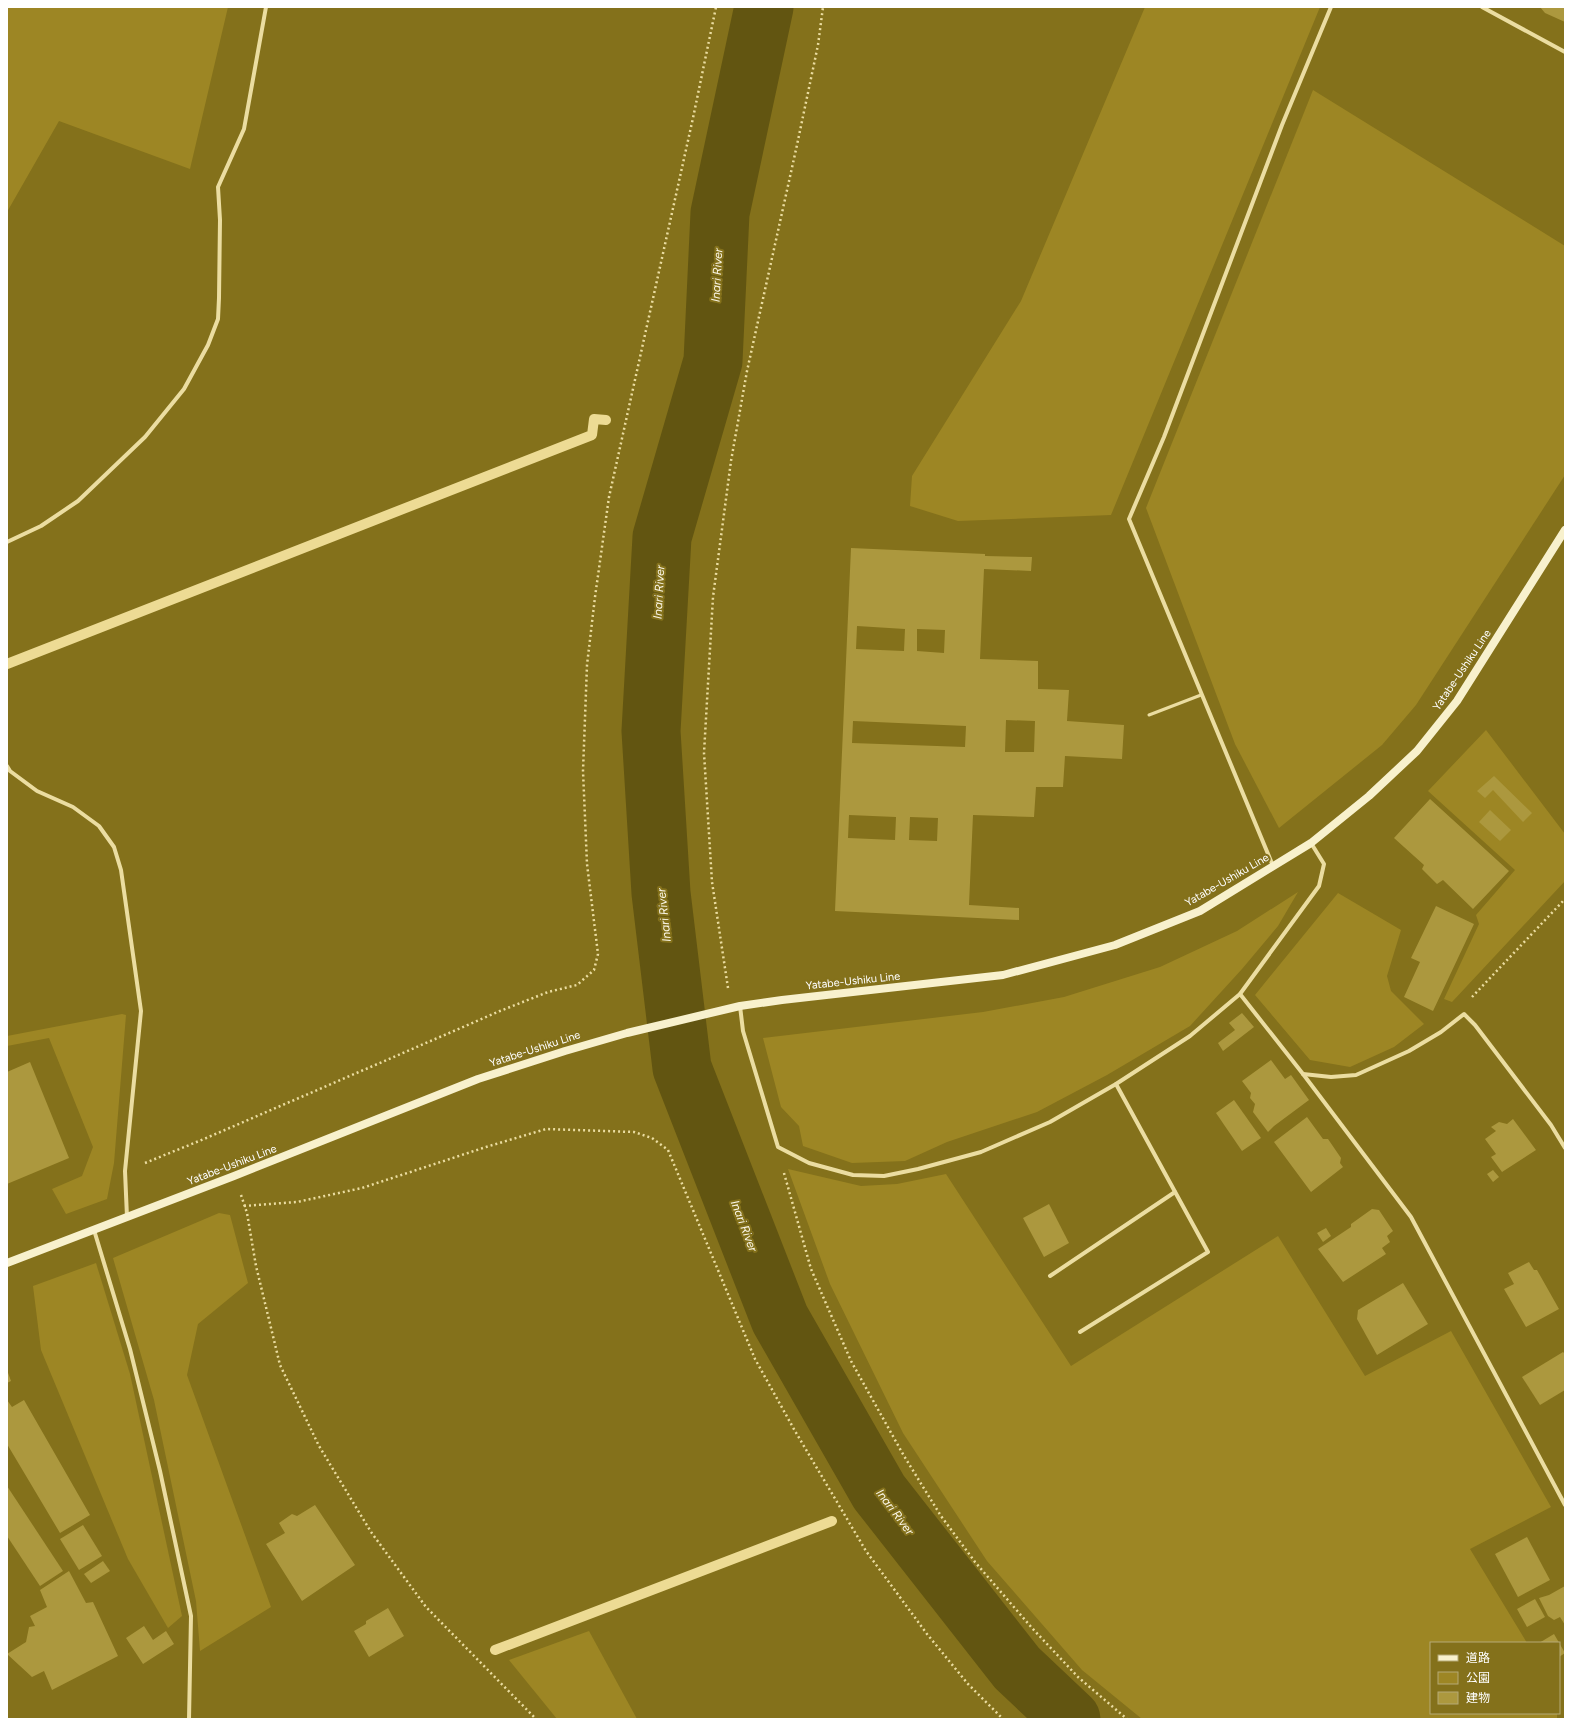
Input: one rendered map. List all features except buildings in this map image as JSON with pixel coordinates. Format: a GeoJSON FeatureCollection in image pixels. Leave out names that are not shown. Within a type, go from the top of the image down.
{"type":"FeatureCollection","features":[{"type":"Feature","properties":{"kind":"main road","name":"Yatabe-Ushiku Line"},"geometry":{"type":"LineString","coordinates":[[7,1263],[234,1176],[478,1079],[565,1050],[628,1033],[737,1007],[782,1000],[1003,975],[1115,945],[1200,911],[1311,843],[1369,796],[1422,746],[1458,701],[1565,530]]}},
{"type":"Feature","properties":{"kind":"street"},"geometry":{"type":"LineString","coordinates":[[7,542],[41,526],[78,501],[145,437],[184,389],[208,345],[218,319],[220,298],[220,220],[218,187],[244,128],[266,7]]}},
{"type":"Feature","properties":{"kind":"street"},"geometry":{"type":"LineString","coordinates":[[1273,866],[1129,518],[1164,437],[1282,125],[1331,7]]}},
{"type":"Feature","properties":{"kind":"street"},"geometry":{"type":"LineString","coordinates":[[1482,7],[1565,52]]}},
{"type":"Feature","properties":{"kind":"street"},"geometry":{"type":"LineString","coordinates":[[7,766],[10,771],[37,790],[73,807],[99,826],[114,847],[121,870],[141,1011],[125,1171],[128,1217]]}},
{"type":"Feature","properties":{"kind":"street"},"geometry":{"type":"LineString","coordinates":[[737,1007],[778,1147],[809,1163],[853,1175],[884,1176],[918,1169],[981,1152],[1050,1122],[1116,1084],[1190,1036],[1240,994],[1319,886],[1324,864],[1311,843]]}},
{"type":"Feature","properties":{"kind":"street"},"geometry":{"type":"LineString","coordinates":[[1240,994],[1303,1074],[1410,1217],[1565,1505]]}},
{"type":"Feature","properties":{"kind":"street"},"geometry":{"type":"LineString","coordinates":[[1303,1074],[1331,1077],[1356,1075],[1409,1051],[1441,1032],[1464,1014],[1475,1025],[1546,1119],[1565,1148]]}},
{"type":"Feature","properties":{"kind":"street"},"geometry":{"type":"LineString","coordinates":[[1080,1332],[1208,1252],[1116,1084]]}},
{"type":"Feature","properties":{"kind":"street"},"geometry":{"type":"LineString","coordinates":[[1050,1276],[1175,1192]]}},
{"type":"Feature","properties":{"kind":"street"},"geometry":{"type":"LineString","coordinates":[[94,1230],[105,1262],[130,1349],[160,1471],[191,1616],[189,1719]]}},
{"type":"Feature","properties":{"kind":"lane"},"geometry":{"type":"LineString","coordinates":[[1149,715],[1201,695]]}},
{"type":"Feature","properties":{"kind":"path"},"geometry":{"type":"LineString","coordinates":[[125,1171],[204,1139],[500,1011],[548,992],[577,985],[594,970],[598,954],[587,864],[583,771],[587,665],[595,597],[609,497],[694,118],[716,7]]}},
{"type":"Feature","properties":{"kind":"path"},"geometry":{"type":"LineString","coordinates":[[737,1007],[729,991],[712,882],[704,753],[713,597],[731,461],[747,371],[802,122],[818,45],[823,7]]}},
{"type":"Feature","properties":{"kind":"path"},"geometry":{"type":"LineString","coordinates":[[1464,1014],[1470,999],[1565,899]]}},
{"type":"Feature","properties":{"kind":"path"},"geometry":{"type":"LineString","coordinates":[[244,1206],[297,1202],[362,1188],[546,1129],[634,1132],[652,1138],[668,1150],[756,1359],[795,1431],[866,1551],[927,1634],[968,1684],[1003,1719]]}},
{"type":"Feature","properties":{"kind":"path"},"geometry":{"type":"LineString","coordinates":[[778,1147],[787,1188],[814,1276],[851,1361],[904,1456],[941,1516],[975,1562],[1032,1628],[1078,1677],[1127,1719]]}},
{"type":"Feature","properties":{"kind":"path"},"geometry":{"type":"LineString","coordinates":[[234,1176],[247,1213],[256,1266],[280,1365],[319,1446],[371,1532],[426,1607],[536,1719]]}},
{"type":"Feature","properties":{"kind":"green space"},"geometry":{"type":"Polygon","coordinates":[[[7,7],[228,7],[190,169],[59,121],[7,212],[7,7]]]}},
{"type":"Feature","properties":{"kind":"green space"},"geometry":{"type":"Polygon","coordinates":[[[1145,7],[1320,7],[1111,515],[958,521],[910,506],[912,476],[1021,301],[1145,7]]]}},
{"type":"Feature","properties":{"kind":"green space"},"geometry":{"type":"Polygon","coordinates":[[[1313,90],[1565,246],[1565,475],[1416,705],[1382,745],[1279,828],[1235,744],[1146,508],[1313,90]]]}},
{"type":"Feature","properties":{"kind":"green space"},"geometry":{"type":"Polygon","coordinates":[[[1486,730],[1565,834],[1565,881],[1452,1002],[1444,999],[1479,924],[1476,915],[1515,870],[1428,791],[1486,730]]]}},
{"type":"Feature","properties":{"kind":"green space"},"geometry":{"type":"Polygon","coordinates":[[[1298,892],[1278,926],[1242,969],[1190,1026],[1107,1075],[1037,1112],[947,1142],[905,1161],[852,1163],[803,1146],[799,1126],[781,1107],[763,1038],[983,1012],[1064,997],[1160,967],[1237,931],[1298,892]]]}},
{"type":"Feature","properties":{"kind":"green space"},"geometry":{"type":"Polygon","coordinates":[[[1338,893],[1401,930],[1387,976],[1391,991],[1424,1024],[1394,1047],[1350,1067],[1310,1060],[1255,995],[1338,893]]]}},
{"type":"Feature","properties":{"kind":"green space"},"geometry":{"type":"Polygon","coordinates":[[[122,1014],[126,1015],[114,1163],[107,1199],[66,1214],[52,1189],[82,1176],[93,1147],[49,1038],[7,1046],[7,1036],[122,1014]]]}},
{"type":"Feature","properties":{"kind":"green space"},"geometry":{"type":"Polygon","coordinates":[[[788,1169],[861,1186],[897,1184],[946,1174],[1071,1366],[1278,1236],[1365,1376],[1451,1331],[1551,1507],[1470,1549],[1526,1642],[1430,1642],[1430,1714],[1557,1714],[1557,1719],[1142,1719],[1082,1670],[987,1561],[903,1433],[830,1284],[788,1169]]]}},
{"type":"Feature","properties":{"kind":"green space"},"geometry":{"type":"Polygon","coordinates":[[[219,1213],[230,1215],[248,1283],[198,1324],[187,1375],[271,1607],[200,1651],[196,1601],[154,1400],[113,1258],[219,1213]]]}},
{"type":"Feature","properties":{"kind":"green space"},"geometry":{"type":"Polygon","coordinates":[[[96,1263],[130,1374],[182,1616],[168,1628],[128,1559],[41,1350],[33,1286],[96,1263]]]}},
{"type":"Feature","properties":{"kind":"green space"},"geometry":{"type":"Polygon","coordinates":[[[589,1631],[637,1719],[557,1719],[509,1660],[589,1631]]]}},
{"type":"Feature","properties":{"kind":"waterway","name":"Inari River"},"geometry":{"type":"LineString","coordinates":[[764,7],[720,213],[713,361],[662,537],[651,731],[661,893],[682,1068],[780,1319],[879,1492],[1017,1668],[1071,1719]]}},
{"type":"Feature","properties":{"kind":"waterway"},"geometry":{"type":"LineString","coordinates":[[7,664],[592,435],[594,419],[606,420]]}},
{"type":"Feature","properties":{"kind":"waterway"},"geometry":{"type":"LineString","coordinates":[[495,1650],[832,1521]]}}]}
